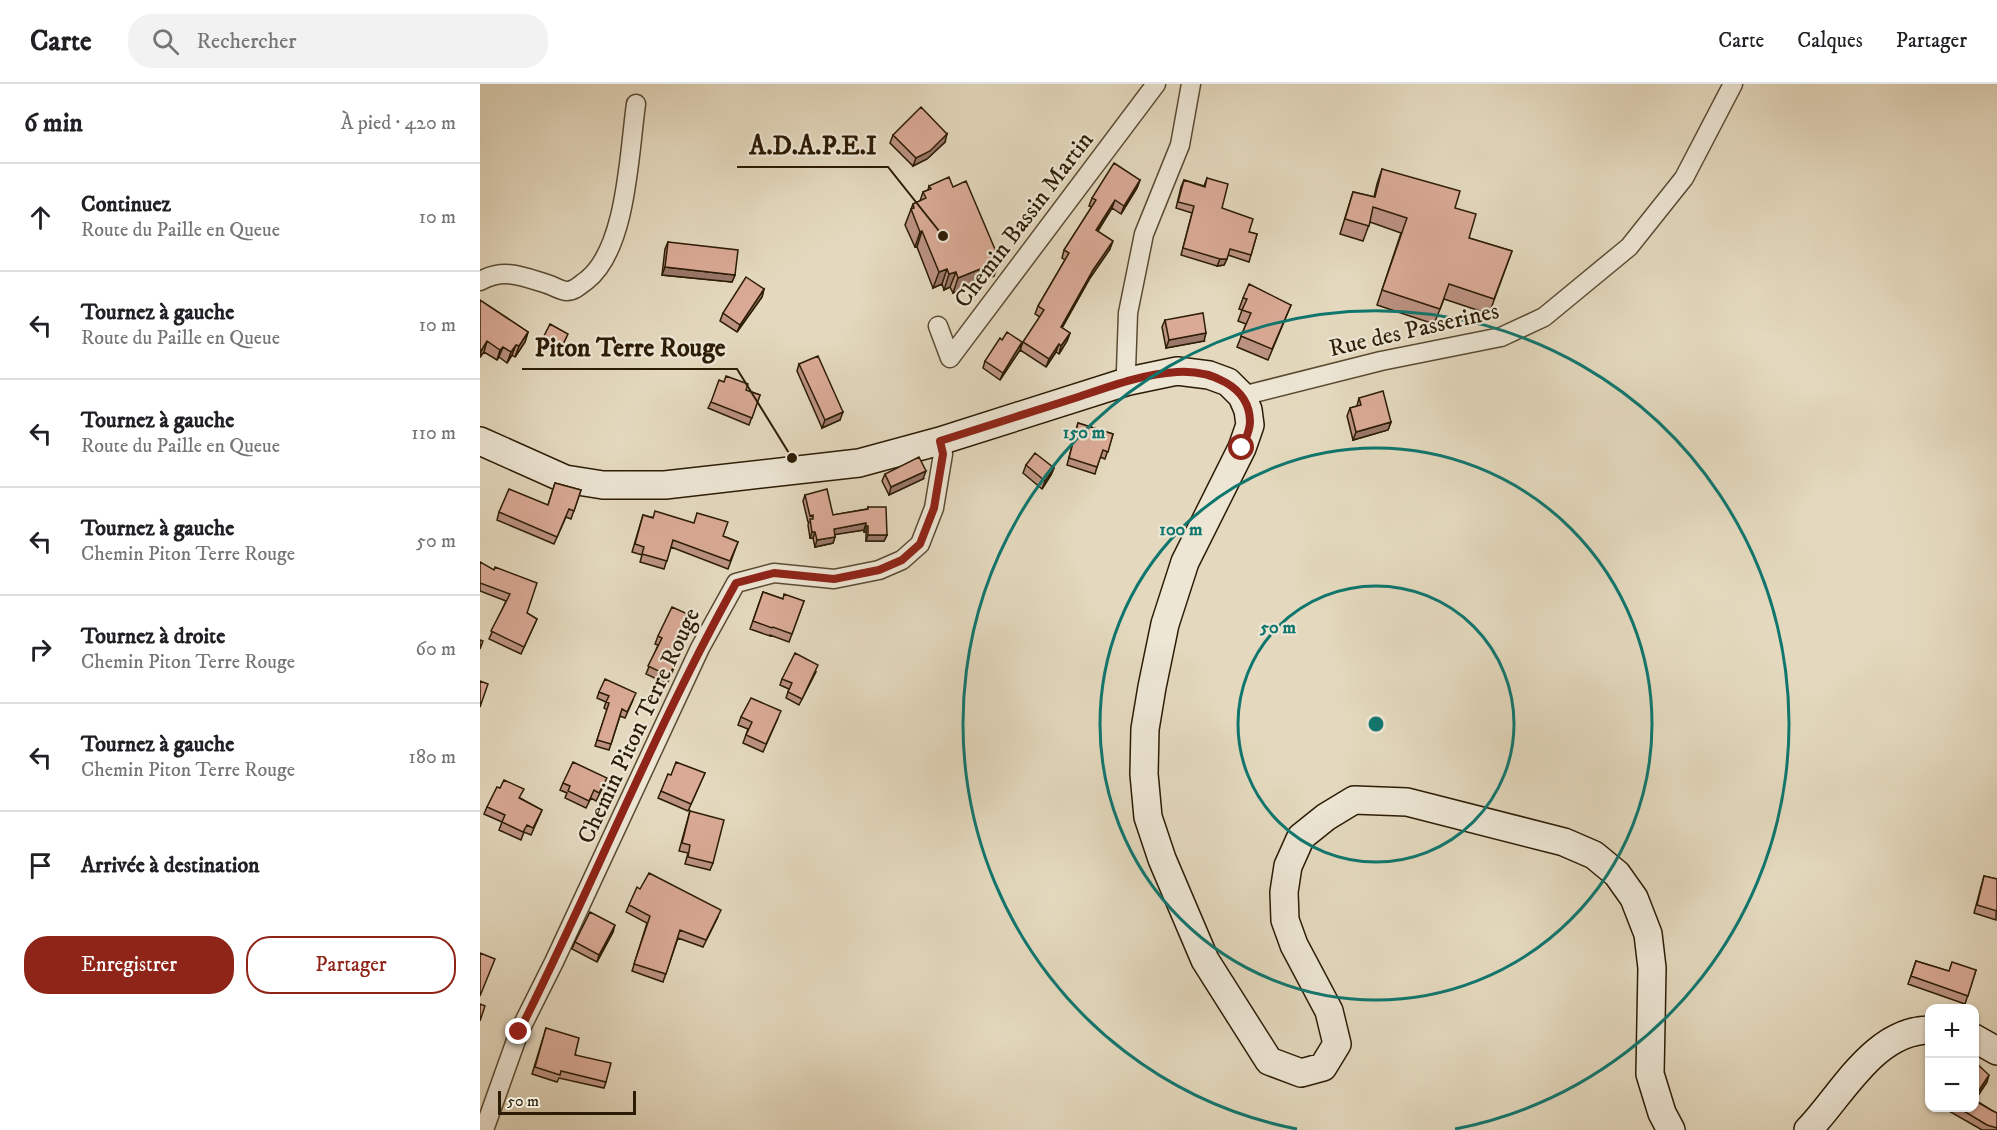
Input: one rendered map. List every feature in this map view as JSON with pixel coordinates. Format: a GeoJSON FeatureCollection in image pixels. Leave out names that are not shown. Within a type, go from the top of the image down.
{"type":"FeatureCollection","features":[{"type":"Feature","properties":{"kind":"main road"},"geometry":{"type":"LineString","coordinates":[[480,441],[565,479],[603,485],[665,485],[842,465],[940,441],[1129,381],[1177,372],[1209,375],[1228,382],[1242,396],[1248,410],[1250,425],[1242,448],[1185,562],[1166,624],[1145,729],[1144,774],[1148,817],[1162,859],[1205,960],[1269,1061],[1300,1073],[1323,1067],[1337,1044],[1329,1011],[1294,945],[1286,920],[1284,892],[1288,866],[1301,837],[1326,817],[1354,800],[1407,802],[1564,842],[1594,855],[1617,874],[1634,898],[1648,934],[1652,968],[1650,1074],[1662,1113],[1671,1130]]}},
{"type":"Feature","properties":{"kind":"main road"},"geometry":{"type":"LineString","coordinates":[[1808,1130],[1826,1112],[1850,1078],[1875,1052],[1900,1037],[1925,1031]]}},
{"type":"Feature","properties":{"kind":"main road"},"geometry":{"type":"LineString","coordinates":[[1979,1041],[1997,1051]]}},
{"type":"Feature","properties":{"kind":"street","name":"Chemin Bassin Martin"},"geometry":{"type":"LineString","coordinates":[[938,326],[950,358],[1156,84]]}},
{"type":"Feature","properties":{"kind":"street"},"geometry":{"type":"LineString","coordinates":[[1129,381],[1126,370],[1128,313],[1144,234],[1180,145],[1191,84]]}},
{"type":"Feature","properties":{"kind":"street","name":"Rue des Passerines"},"geometry":{"type":"LineString","coordinates":[[1242,396],[1381,361],[1501,337],[1544,317],[1629,247],[1684,178],[1733,84]]}},
{"type":"Feature","properties":{"kind":"street"},"geometry":{"type":"LineString","coordinates":[[480,280],[491,274],[506,272],[567,291],[578,287],[591,276],[603,262],[612,245],[621,212],[636,104]]}},
{"type":"Feature","properties":{"kind":"street","name":"Chemin Piton Terre Rouge"},"geometry":{"type":"LineString","coordinates":[[484,1130],[519,1032],[554,962],[700,648],[736,583],[774,573],[834,579],[879,570],[902,560],[920,544],[934,508],[943,454],[940,441]]}},
{"type":"Feature","properties":{"kind":"building"},"geometry":{"type":"Polygon","coordinates":[[[921,107],[947,134],[930,151],[916,158],[893,135],[921,107]]]}},
{"type":"Feature","properties":{"kind":"building"},"geometry":{"type":"Polygon","coordinates":[[[1114,163],[1140,180],[1124,206],[1115,200],[1096,230],[1113,241],[1093,270],[1061,327],[1070,333],[1049,359],[1023,342],[1044,310],[1038,306],[1069,253],[1064,250],[1096,200],[1092,198],[1114,163]]]}},
{"type":"Feature","properties":{"kind":"building"},"geometry":{"type":"Polygon","coordinates":[[[1382,169],[1460,191],[1455,208],[1476,214],[1469,238],[1512,251],[1494,299],[1449,284],[1440,309],[1382,290],[1407,218],[1373,207],[1369,226],[1345,219],[1353,192],[1375,197],[1382,169]]]}},
{"type":"Feature","properties":{"kind":"building"},"geometry":{"type":"Polygon","coordinates":[[[949,177],[953,187],[966,181],[1000,261],[958,278],[956,272],[949,274],[947,269],[939,272],[911,209],[914,208],[913,204],[926,198],[923,192],[931,189],[929,186],[949,177]]]}},
{"type":"Feature","properties":{"kind":"building"},"geometry":{"type":"Polygon","coordinates":[[[1207,178],[1228,184],[1222,208],[1253,219],[1249,232],[1257,234],[1251,255],[1230,249],[1227,259],[1220,259],[1183,248],[1194,206],[1178,202],[1184,180],[1205,187],[1207,178]]]}},
{"type":"Feature","properties":{"kind":"building"},"geometry":{"type":"Polygon","coordinates":[[[668,242],[738,250],[735,275],[665,267],[668,242]]]}},
{"type":"Feature","properties":{"kind":"building"},"geometry":{"type":"Polygon","coordinates":[[[746,277],[764,289],[740,325],[723,313],[746,277]]]}},
{"type":"Feature","properties":{"kind":"building"},"geometry":{"type":"Polygon","coordinates":[[[1249,284],[1291,305],[1272,349],[1241,336],[1251,313],[1242,310],[1247,299],[1243,298],[1249,284]]]}},
{"type":"Feature","properties":{"kind":"building"},"geometry":{"type":"Polygon","coordinates":[[[480,300],[528,332],[519,346],[516,345],[511,352],[503,347],[500,350],[487,341],[480,351],[480,300]]]}},
{"type":"Feature","properties":{"kind":"building"},"geometry":{"type":"Polygon","coordinates":[[[1203,313],[1206,333],[1169,340],[1165,320],[1203,313]]]}},
{"type":"Feature","properties":{"kind":"building"},"geometry":{"type":"Polygon","coordinates":[[[550,324],[568,334],[561,348],[543,338],[550,324]]]}},
{"type":"Feature","properties":{"kind":"building"},"geometry":{"type":"Polygon","coordinates":[[[1007,332],[1022,342],[1003,373],[985,361],[1000,338],[1002,340],[1007,332]]]}},
{"type":"Feature","properties":{"kind":"building"},"geometry":{"type":"Polygon","coordinates":[[[818,356],[843,412],[825,420],[799,364],[818,356]]]}},
{"type":"Feature","properties":{"kind":"building"},"geometry":{"type":"Polygon","coordinates":[[[726,376],[748,384],[746,390],[760,395],[752,418],[711,402],[719,380],[724,382],[726,376]]]}},
{"type":"Feature","properties":{"kind":"building"},"geometry":{"type":"Polygon","coordinates":[[[1383,391],[1391,422],[1356,432],[1350,408],[1361,405],[1359,398],[1383,391]]]}},
{"type":"Feature","properties":{"kind":"building"},"geometry":{"type":"Polygon","coordinates":[[[1078,423],[1113,434],[1108,452],[1103,450],[1097,467],[1069,458],[1078,423]]]}},
{"type":"Feature","properties":{"kind":"building"},"geometry":{"type":"Polygon","coordinates":[[[1035,453],[1054,468],[1045,481],[1026,465],[1035,453]]]}},
{"type":"Feature","properties":{"kind":"building"},"geometry":{"type":"Polygon","coordinates":[[[919,457],[926,471],[891,487],[885,474],[919,457]]]}},
{"type":"Feature","properties":{"kind":"building"},"geometry":{"type":"Polygon","coordinates":[[[555,483],[581,490],[574,511],[569,509],[557,537],[499,512],[509,489],[548,505],[555,483]]]}},
{"type":"Feature","properties":{"kind":"building"},"geometry":{"type":"Polygon","coordinates":[[[827,489],[833,515],[868,509],[868,507],[886,507],[887,535],[868,535],[866,523],[834,529],[835,537],[817,540],[815,532],[812,532],[810,519],[813,519],[813,515],[810,516],[805,495],[827,489]]]}},
{"type":"Feature","properties":{"kind":"building"},"geometry":{"type":"Polygon","coordinates":[[[655,511],[694,523],[697,513],[728,522],[723,536],[738,542],[730,561],[673,540],[667,561],[642,554],[644,547],[635,544],[643,515],[653,518],[655,511]]]}},
{"type":"Feature","properties":{"kind":"building"},"geometry":{"type":"Polygon","coordinates":[[[480,562],[494,570],[495,567],[537,583],[527,613],[537,619],[524,647],[491,631],[510,594],[480,583],[480,562]]]}},
{"type":"Feature","properties":{"kind":"building"},"geometry":{"type":"Polygon","coordinates":[[[763,592],[783,599],[784,594],[804,601],[792,634],[753,621],[763,592]]]}},
{"type":"Feature","properties":{"kind":"building"},"geometry":{"type":"Polygon","coordinates":[[[672,607],[690,615],[676,643],[683,647],[669,676],[648,666],[662,638],[658,636],[672,607]]]}},
{"type":"Feature","properties":{"kind":"building"},"geometry":{"type":"Polygon","coordinates":[[[795,653],[818,665],[802,699],[788,692],[792,683],[782,679],[795,653]]]}},
{"type":"Feature","properties":{"kind":"building"},"geometry":{"type":"Polygon","coordinates":[[[605,679],[636,693],[627,712],[622,709],[611,744],[597,740],[609,703],[606,702],[609,696],[599,692],[605,679]]]}},
{"type":"Feature","properties":{"kind":"building"},"geometry":{"type":"Polygon","coordinates":[[[480,681],[488,684],[480,707],[480,681]]]}},
{"type":"Feature","properties":{"kind":"building"},"geometry":{"type":"Polygon","coordinates":[[[751,698],[781,711],[766,744],[746,735],[752,722],[741,717],[751,698]]]}},
{"type":"Feature","properties":{"kind":"building"},"geometry":{"type":"Polygon","coordinates":[[[573,762],[607,778],[599,793],[594,790],[589,801],[568,791],[570,786],[563,783],[573,762]]]}},
{"type":"Feature","properties":{"kind":"building"},"geometry":{"type":"Polygon","coordinates":[[[676,762],[705,773],[691,804],[661,791],[676,762]]]}},
{"type":"Feature","properties":{"kind":"building"},"geometry":{"type":"Polygon","coordinates":[[[504,780],[524,789],[519,798],[542,810],[533,828],[527,825],[523,832],[502,822],[505,815],[487,807],[497,787],[500,788],[504,780]]]}},
{"type":"Feature","properties":{"kind":"building"},"geometry":{"type":"Polygon","coordinates":[[[690,811],[724,820],[713,863],[688,857],[690,845],[682,843],[690,811]]]}},
{"type":"Feature","properties":{"kind":"building"},"geometry":{"type":"Polygon","coordinates":[[[649,873],[721,910],[706,940],[680,930],[666,974],[634,964],[650,916],[629,905],[637,887],[640,889],[649,873]]]}},
{"type":"Feature","properties":{"kind":"building"},"geometry":{"type":"Polygon","coordinates":[[[1984,876],[1997,879],[1997,911],[1977,905],[1984,876]]]}},
{"type":"Feature","properties":{"kind":"building"},"geometry":{"type":"Polygon","coordinates":[[[590,912],[615,925],[599,955],[575,942],[590,912]]]}},
{"type":"Feature","properties":{"kind":"building"},"geometry":{"type":"Polygon","coordinates":[[[480,953],[495,959],[480,996],[480,953]]]}},
{"type":"Feature","properties":{"kind":"building"},"geometry":{"type":"Polygon","coordinates":[[[1916,961],[1949,971],[1952,962],[1976,970],[1968,996],[1911,976],[1916,961]]]}},
{"type":"Feature","properties":{"kind":"building"},"geometry":{"type":"Polygon","coordinates":[[[480,1004],[485,1006],[480,1021],[480,1004]]]}},
{"type":"Feature","properties":{"kind":"building"},"geometry":{"type":"Polygon","coordinates":[[[546,1028],[579,1038],[575,1055],[611,1063],[606,1082],[561,1071],[560,1075],[535,1067],[546,1028]]]}},
{"type":"Feature","properties":{"kind":"building"},"geometry":{"type":"Polygon","coordinates":[[[1979,1066],[1989,1075],[1979,1090],[1979,1066]]]}},
{"type":"Feature","properties":{"kind":"building"},"geometry":{"type":"Polygon","coordinates":[[[1979,1103],[1997,1113],[1997,1128],[1987,1125],[1965,1112],[1979,1112],[1979,1103]]]}},
{"type":"Feature","properties":{"kind":"place","name":"A.D.A.P.E.I"},"geometry":{"type":"Point","coordinates":[943,236]}},
{"type":"Feature","properties":{"kind":"place","name":"Piton Terre Rouge"},"geometry":{"type":"Point","coordinates":[792,458]}},
{"type":"Feature","properties":{"kind":"route"},"geometry":{"type":"LineString","coordinates":[[519,1032],[554,962],[700,648],[736,583],[774,573],[834,579],[879,570],[902,560],[920,544],[934,508],[943,454],[940,441],[1129,381],[1177,372],[1209,375],[1228,382],[1242,396],[1248,410],[1250,425],[1242,448]]}}]}
